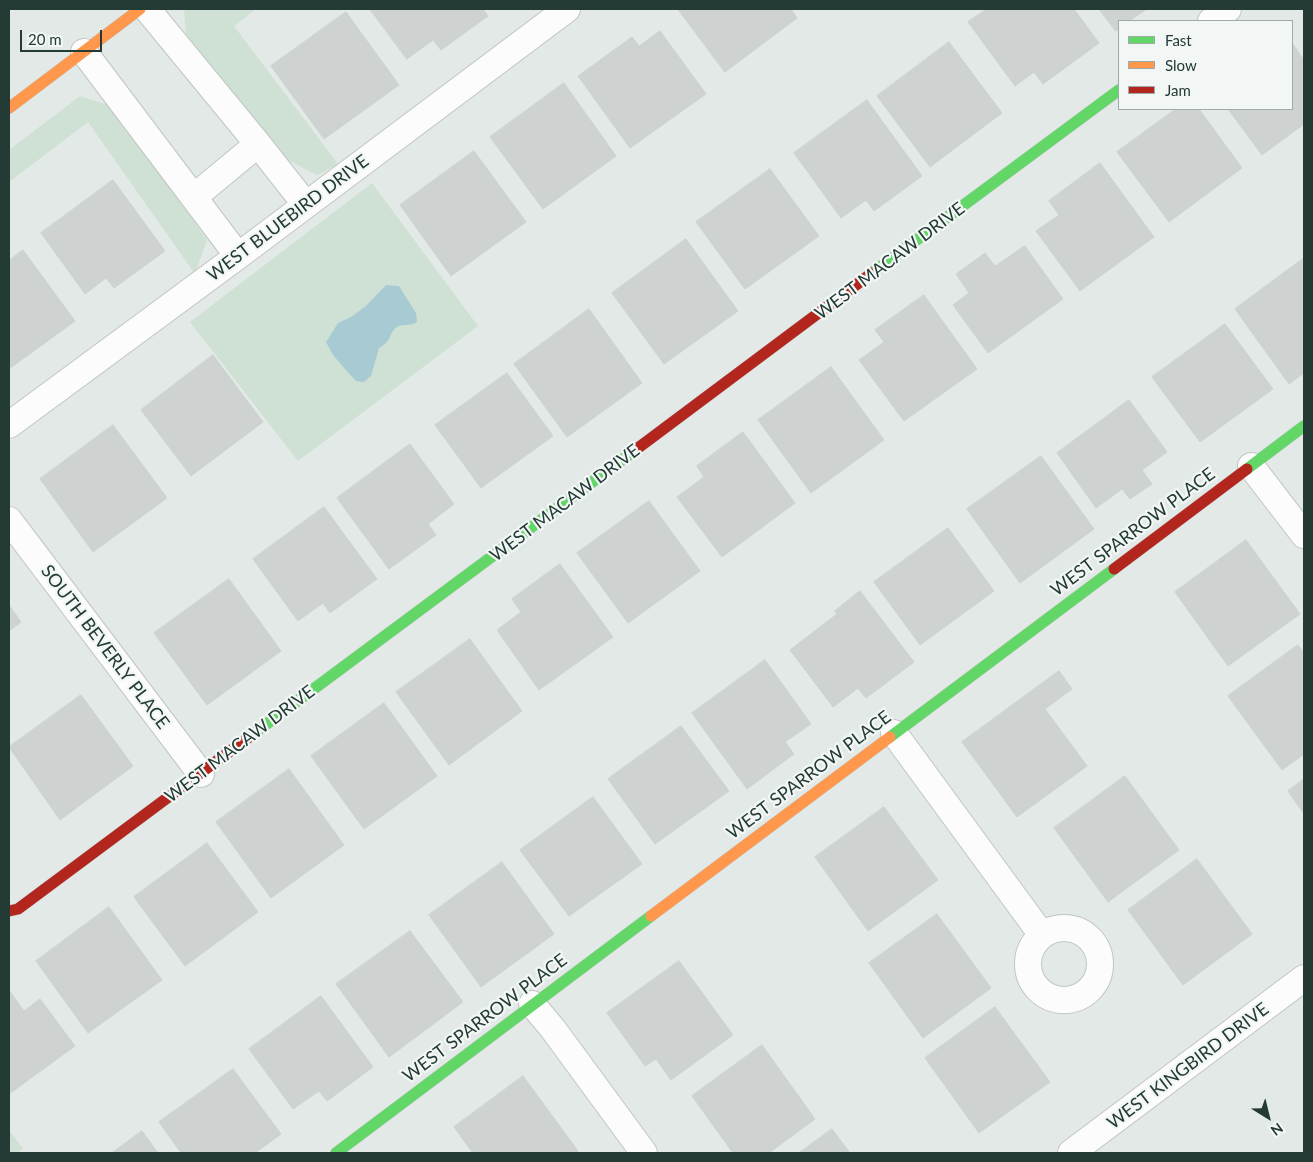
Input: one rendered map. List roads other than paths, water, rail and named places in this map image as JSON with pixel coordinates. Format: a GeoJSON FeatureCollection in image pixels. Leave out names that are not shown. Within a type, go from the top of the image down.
{"type":"FeatureCollection","features":[{"type":"Feature","properties":{"kind":"street"},"geometry":{"type":"LineString","coordinates":[[9,108],[140,9]]}},
{"type":"Feature","properties":{"kind":"street"},"geometry":{"type":"LineString","coordinates":[[147,9],[306,205]]}},
{"type":"Feature","properties":{"kind":"street","name":"WEST BLUEBIRD DRIVE"},"geometry":{"type":"LineString","coordinates":[[9,425],[567,9]]}},
{"type":"Feature","properties":{"kind":"street"},"geometry":{"type":"LineString","coordinates":[[1212,20],[1228,9]]}},
{"type":"Feature","properties":{"kind":"street"},"geometry":{"type":"LineString","coordinates":[[84,52],[238,256]]}},
{"type":"Feature","properties":{"kind":"street","name":"WEST MACAW DRIVE"},"geometry":{"type":"LineString","coordinates":[[9,911],[18,909],[201,774],[1118,91]]}},
{"type":"Feature","properties":{"kind":"street"},"geometry":{"type":"LineString","coordinates":[[194,197],[258,144]]}},
{"type":"Feature","properties":{"kind":"street","name":"WEST SPARROW PLACE"},"geometry":{"type":"LineString","coordinates":[[336,1153],[1304,426]]}},
{"type":"Feature","properties":{"kind":"street"},"geometry":{"type":"LineString","coordinates":[[1251,466],[1304,535]]}},
{"type":"Feature","properties":{"kind":"street","name":"SOUTH BEVERLY PLACE"},"geometry":{"type":"LineString","coordinates":[[9,520],[201,774]]}},
{"type":"Feature","properties":{"kind":"street"},"geometry":{"type":"LineString","coordinates":[[894,733],[1042,935]]}},
{"type":"Feature","properties":{"kind":"street","name":"WEST KINGBIRD DRIVE"},"geometry":{"type":"LineString","coordinates":[[1071,1153],[1304,978]]}},
{"type":"Feature","properties":{"kind":"street"},"geometry":{"type":"LineString","coordinates":[[532,1004],[553,1029],[644,1153]]}},
{"type":"Feature","properties":{"kind":"water"},"geometry":{"type":"Polygon","coordinates":[[[386,285],[399,286],[416,313],[417,322],[394,329],[386,343],[379,348],[371,376],[364,382],[356,381],[333,355],[326,342],[338,323],[351,317],[366,306],[386,285]]]}}]}
